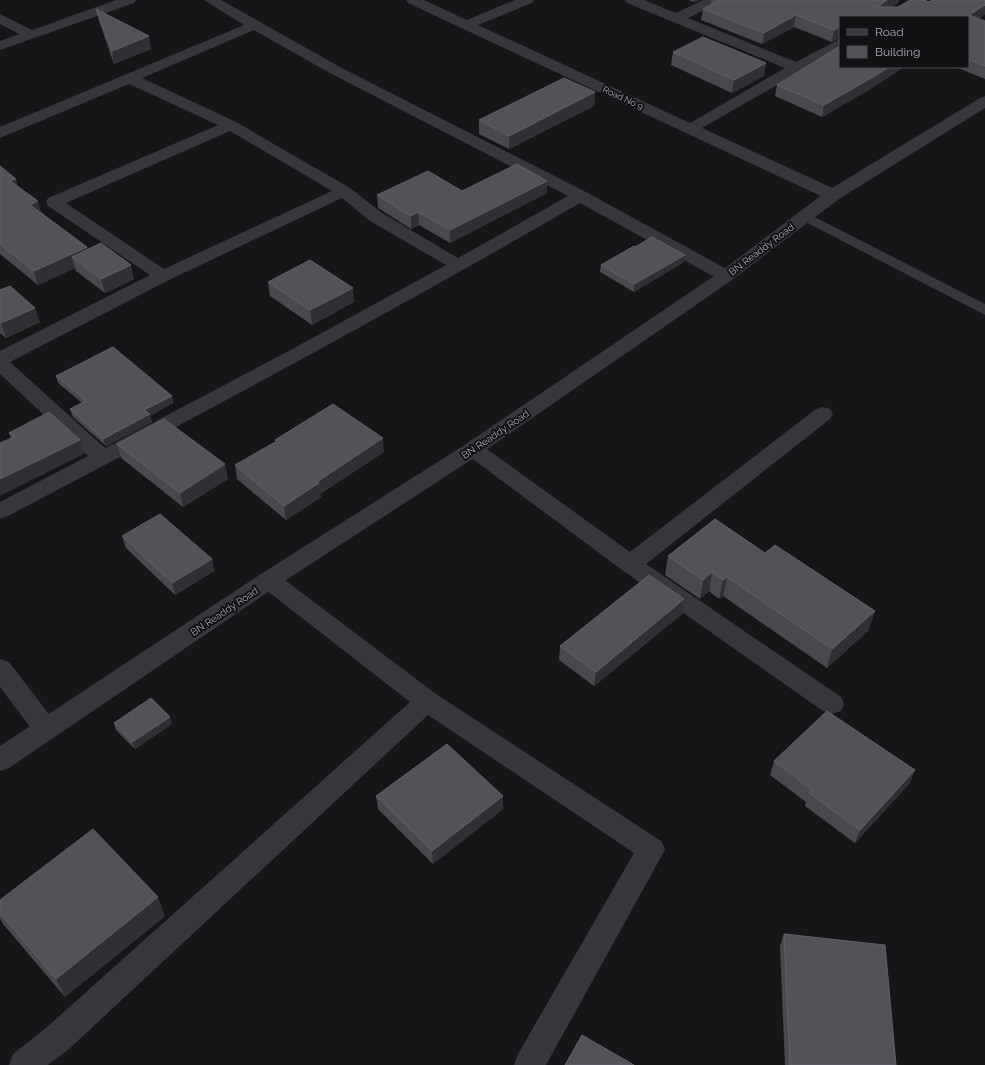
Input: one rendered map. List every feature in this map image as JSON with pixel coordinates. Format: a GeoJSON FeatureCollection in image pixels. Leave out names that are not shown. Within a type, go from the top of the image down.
{"type":"FeatureCollection","features":[{"type":"Feature","properties":{"kind":"street"},"geometry":{"type":"LineString","coordinates":[[0,46],[128,0]]}},
{"type":"Feature","properties":{"kind":"street"},"geometry":{"type":"LineString","coordinates":[[211,0],[333,69],[580,196],[726,276]]}},
{"type":"Feature","properties":{"kind":"street","name":"Road No 9"},"geometry":{"type":"LineString","coordinates":[[413,0],[833,195]]}},
{"type":"Feature","properties":{"kind":"street"},"geometry":{"type":"LineString","coordinates":[[467,25],[527,0]]}},
{"type":"Feature","properties":{"kind":"street"},"geometry":{"type":"LineString","coordinates":[[632,0],[797,68]]}},
{"type":"Feature","properties":{"kind":"street"},"geometry":{"type":"LineString","coordinates":[[677,18],[714,0]]}},
{"type":"Feature","properties":{"kind":"street"},"geometry":{"type":"LineString","coordinates":[[0,18],[31,36]]}},
{"type":"Feature","properties":{"kind":"street"},"geometry":{"type":"LineString","coordinates":[[0,133],[255,25]]}},
{"type":"Feature","properties":{"kind":"street"},"geometry":{"type":"LineString","coordinates":[[690,129],[839,44]]}},
{"type":"Feature","properties":{"kind":"street"},"geometry":{"type":"LineString","coordinates":[[129,78],[231,125],[344,191],[376,217],[459,266]]}},
{"type":"Feature","properties":{"kind":"street","name":"BN Readdy Road"},"geometry":{"type":"LineString","coordinates":[[0,760],[269,580],[474,449],[726,276],[833,195],[985,100]]}},
{"type":"Feature","properties":{"kind":"street"},"geometry":{"type":"LineString","coordinates":[[163,276],[54,202],[231,125]]}},
{"type":"Feature","properties":{"kind":"street"},"geometry":{"type":"LineString","coordinates":[[0,359],[163,276],[344,191]]}},
{"type":"Feature","properties":{"kind":"street"},"geometry":{"type":"LineString","coordinates":[[0,511],[103,458],[459,266],[580,196]]}},
{"type":"Feature","properties":{"kind":"street"},"geometry":{"type":"LineString","coordinates":[[0,363],[103,458]]}},
{"type":"Feature","properties":{"kind":"street"},"geometry":{"type":"LineString","coordinates":[[630,564],[823,414]]}},
{"type":"Feature","properties":{"kind":"street"},"geometry":{"type":"LineString","coordinates":[[474,449],[630,564],[832,704]]}},
{"type":"Feature","properties":{"kind":"street"},"geometry":{"type":"LineString","coordinates":[[269,580],[427,701],[651,849],[530,1065]]}},
{"type":"Feature","properties":{"kind":"street"},"geometry":{"type":"LineString","coordinates":[[0,669],[46,729]]}},
{"type":"Feature","properties":{"kind":"street"},"geometry":{"type":"LineString","coordinates":[[28,1064],[427,701]]}},
{"type":"Feature","properties":{"kind":"lane"},"geometry":{"type":"LineString","coordinates":[[805,216],[985,310]]}},
{"type":"Feature","properties":{"kind":"building"},"geometry":{"type":"Polygon","coordinates":[[[719,0],[887,0],[879,6],[898,7],[910,0],[924,0],[929,2],[932,0],[985,0],[985,5],[969,15],[985,21],[985,66],[969,59],[969,16],[839,16],[839,28],[834,30],[796,15],[764,33],[703,9],[719,0]]]}},
{"type":"Feature","properties":{"kind":"building"},"geometry":{"type":"Polygon","coordinates":[[[96,9],[149,36],[112,51],[96,9]]]}},
{"type":"Feature","properties":{"kind":"building"},"geometry":{"type":"Polygon","coordinates":[[[703,37],[766,63],[734,80],[673,52],[703,37]]]}},
{"type":"Feature","properties":{"kind":"building"},"geometry":{"type":"Polygon","coordinates":[[[839,47],[839,68],[887,68],[824,105],[777,85],[839,47]]]}},
{"type":"Feature","properties":{"kind":"building"},"geometry":{"type":"Polygon","coordinates":[[[564,78],[595,92],[509,136],[479,120],[564,78]]]}},
{"type":"Feature","properties":{"kind":"building"},"geometry":{"type":"Polygon","coordinates":[[[517,164],[547,181],[450,230],[418,212],[411,216],[377,195],[428,171],[462,191],[517,164]]]}},
{"type":"Feature","properties":{"kind":"building"},"geometry":{"type":"Polygon","coordinates":[[[0,166],[16,179],[10,181],[38,201],[30,205],[87,247],[34,271],[0,244],[0,166]]]}},
{"type":"Feature","properties":{"kind":"building"},"geometry":{"type":"Polygon","coordinates":[[[652,237],[685,255],[634,284],[601,265],[634,246],[635,247],[652,237]]]}},
{"type":"Feature","properties":{"kind":"building"},"geometry":{"type":"Polygon","coordinates":[[[101,243],[131,265],[101,279],[72,257],[101,243]]]}},
{"type":"Feature","properties":{"kind":"building"},"geometry":{"type":"Polygon","coordinates":[[[310,260],[353,288],[310,310],[268,282],[310,260]]]}},
{"type":"Feature","properties":{"kind":"building"},"geometry":{"type":"Polygon","coordinates":[[[10,286],[35,308],[0,323],[0,290],[10,286]]]}},
{"type":"Feature","properties":{"kind":"building"},"geometry":{"type":"Polygon","coordinates":[[[113,347],[172,396],[144,410],[150,414],[103,439],[70,409],[86,401],[56,376],[113,347]]]}},
{"type":"Feature","properties":{"kind":"building"},"geometry":{"type":"Polygon","coordinates":[[[333,404],[383,438],[284,506],[235,465],[277,441],[275,440],[333,404]]]}},
{"type":"Feature","properties":{"kind":"building"},"geometry":{"type":"Polygon","coordinates":[[[49,412],[80,440],[0,479],[0,443],[14,437],[9,433],[49,412]]]}},
{"type":"Feature","properties":{"kind":"building"},"geometry":{"type":"Polygon","coordinates":[[[164,419],[225,464],[180,493],[117,444],[164,419]]]}},
{"type":"Feature","properties":{"kind":"building"},"geometry":{"type":"Polygon","coordinates":[[[160,514],[212,559],[172,583],[122,536],[160,514]]]}},
{"type":"Feature","properties":{"kind":"building"},"geometry":{"type":"Polygon","coordinates":[[[715,519],[765,553],[775,545],[875,611],[832,649],[727,577],[723,580],[712,572],[703,580],[668,556],[715,519]]]}},
{"type":"Feature","properties":{"kind":"building"},"geometry":{"type":"Polygon","coordinates":[[[649,575],[684,599],[596,672],[560,646],[649,575]]]}},
{"type":"Feature","properties":{"kind":"building"},"geometry":{"type":"Polygon","coordinates":[[[151,698],[170,717],[132,742],[114,723],[151,698]]]}},
{"type":"Feature","properties":{"kind":"building"},"geometry":{"type":"Polygon","coordinates":[[[827,711],[915,770],[860,830],[809,793],[812,790],[774,761],[827,711]]]}},
{"type":"Feature","properties":{"kind":"building"},"geometry":{"type":"Polygon","coordinates":[[[447,744],[503,796],[432,851],[376,796],[447,744]]]}},
{"type":"Feature","properties":{"kind":"building"},"geometry":{"type":"Polygon","coordinates":[[[93,829],[158,897],[56,979],[0,913],[0,900],[93,829]]]}},
{"type":"Feature","properties":{"kind":"building"},"geometry":{"type":"Polygon","coordinates":[[[784,934],[885,945],[896,1065],[790,1065],[784,934]]]}},
{"type":"Feature","properties":{"kind":"building"},"geometry":{"type":"Polygon","coordinates":[[[582,1035],[634,1065],[565,1065],[582,1035]]]}}]}
